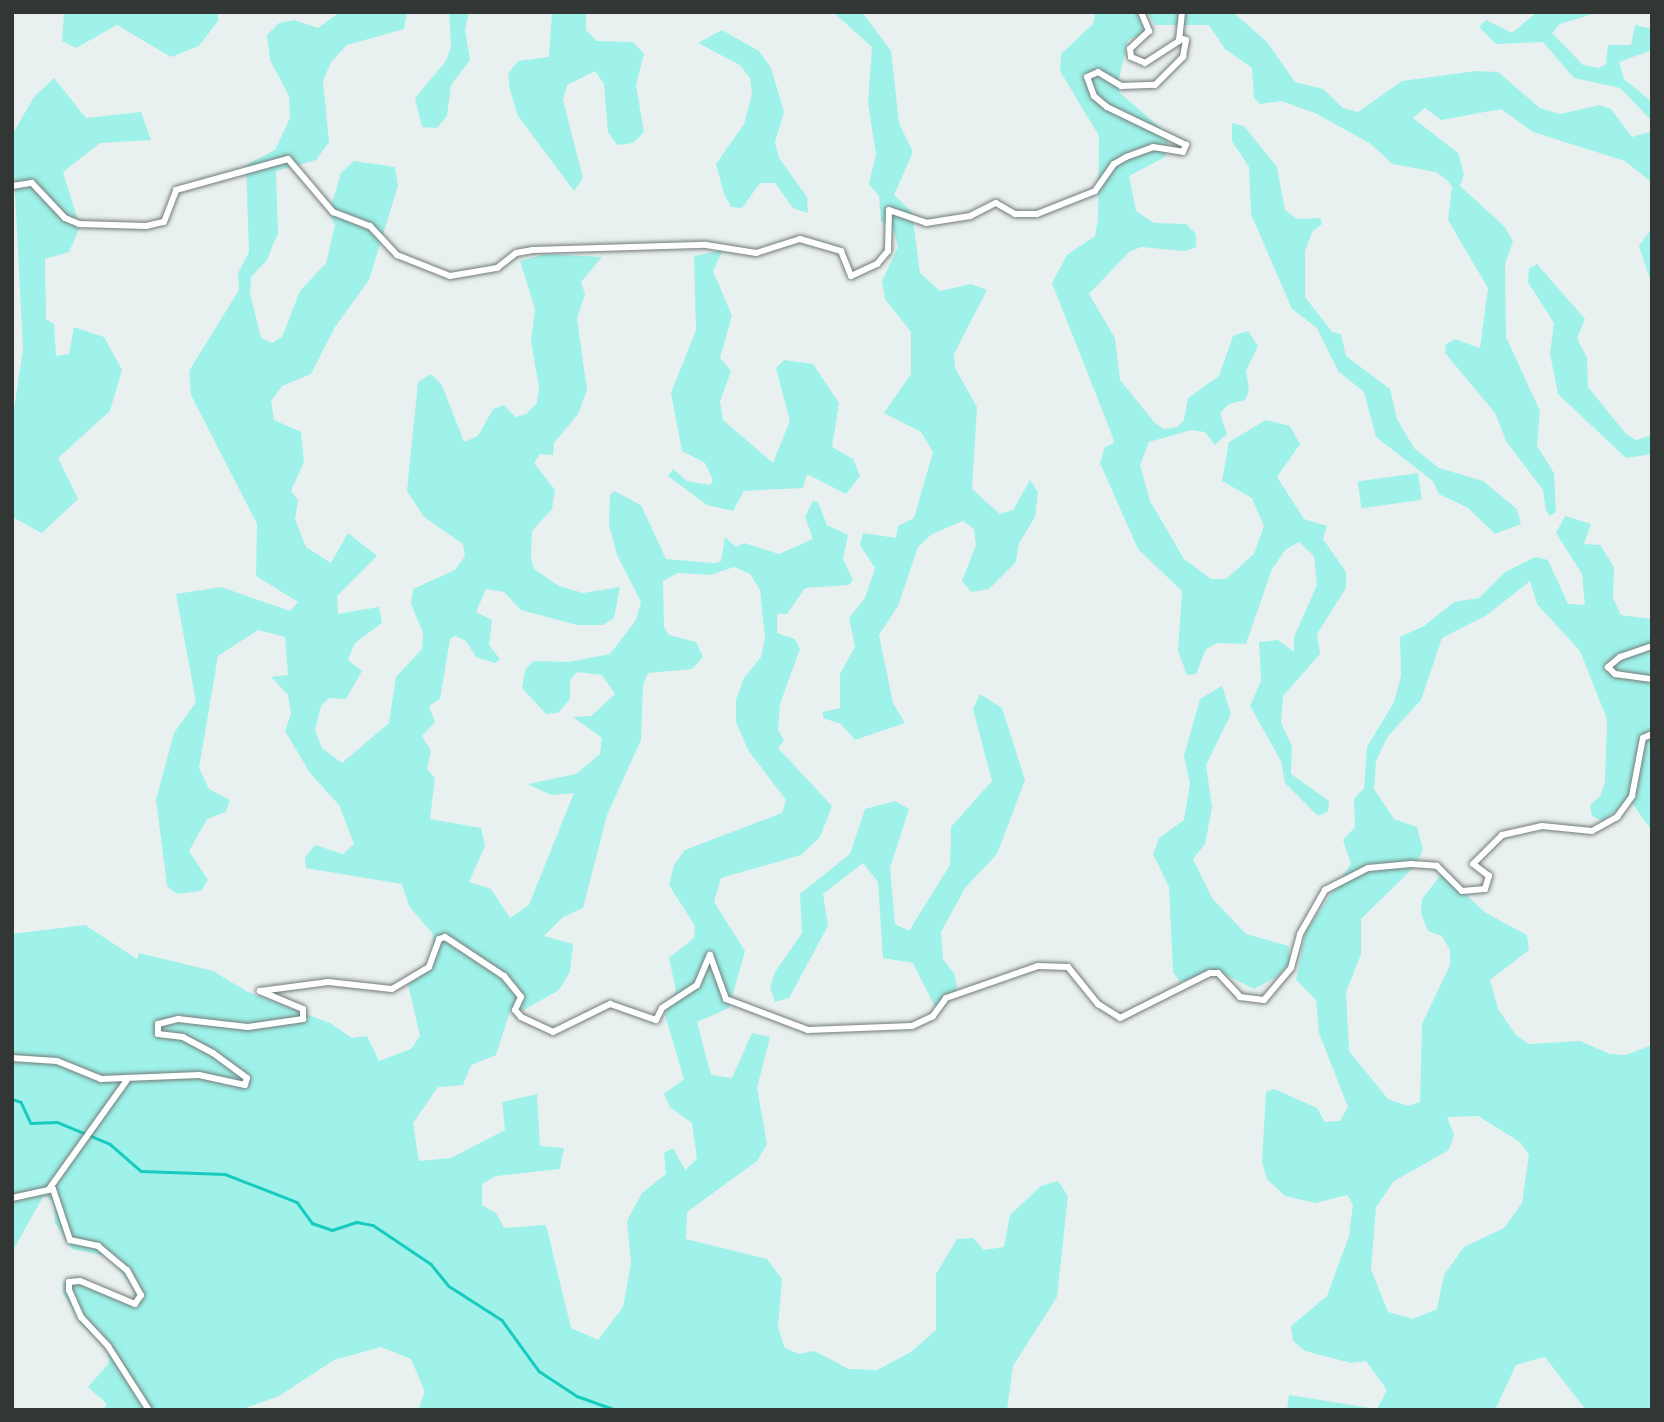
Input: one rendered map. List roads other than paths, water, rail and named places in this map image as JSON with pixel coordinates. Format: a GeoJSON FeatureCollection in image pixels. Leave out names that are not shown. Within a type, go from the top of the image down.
{"type":"FeatureCollection","features":[{"type":"Feature","properties":{"kind":"street"},"geometry":{"type":"LineString","coordinates":[[1141,12],[1149,31],[1131,45],[1131,57],[1145,63],[1179,38],[1182,12]]}},
{"type":"Feature","properties":{"kind":"street"},"geometry":{"type":"LineString","coordinates":[[12,186],[32,183],[65,218],[79,224],[146,226],[164,222],[176,190],[288,159],[332,212],[370,226],[397,255],[450,276],[496,268],[516,253],[533,250],[706,245],[755,253],[800,239],[841,251],[851,276],[877,264],[888,251],[889,210],[926,223],[970,216],[996,203],[1015,214],[1037,214],[1095,191],[1114,164],[1126,157],[1153,147],[1183,152],[1185,145],[1107,107],[1094,96],[1087,77],[1098,72],[1121,86],[1155,85],[1183,57],[1186,40],[1179,38]]}},
{"type":"Feature","properties":{"kind":"street"},"geometry":{"type":"LineString","coordinates":[[1652,646],[1620,657],[1608,667],[1615,674],[1652,679]]}},
{"type":"Feature","properties":{"kind":"street"},"geometry":{"type":"LineString","coordinates":[[12,1058],[57,1061],[101,1079],[127,1080],[174,1074],[250,1083],[194,1042],[158,1034],[158,1024],[178,1019],[248,1027],[303,1019],[303,1009],[260,991],[328,982],[392,989],[429,967],[439,939],[445,937],[504,976],[521,997],[515,1010],[521,1017],[553,1032],[610,1004],[656,1020],[662,1008],[697,985],[710,954],[726,999],[738,1008],[816,1031],[912,1026],[933,1016],[946,998],[1038,965],[1068,967],[1098,1004],[1120,1018],[1210,973],[1218,973],[1240,997],[1264,1000],[1291,968],[1300,934],[1325,890],[1368,867],[1411,864],[1437,866],[1462,891],[1485,889],[1489,876],[1473,864],[1502,835],[1542,826],[1592,831],[1617,817],[1632,796],[1643,738],[1652,734]]}},
{"type":"Feature","properties":{"kind":"street"},"geometry":{"type":"LineString","coordinates":[[12,1198],[49,1189],[127,1080]]}},
{"type":"Feature","properties":{"kind":"street"},"geometry":{"type":"LineString","coordinates":[[49,1189],[57,1196],[70,1240],[113,1254],[141,1295],[135,1304],[80,1281],[69,1282],[81,1317],[108,1346],[149,1410]]}},
{"type":"Feature","properties":{"kind":"waterway"},"geometry":{"type":"LineString","coordinates":[[12,1099],[21,1102],[31,1123],[57,1122],[110,1144],[141,1171],[225,1174],[297,1202],[312,1223],[332,1230],[357,1222],[373,1225],[431,1264],[449,1286],[502,1320],[539,1371],[577,1396],[616,1410]]}}]}
